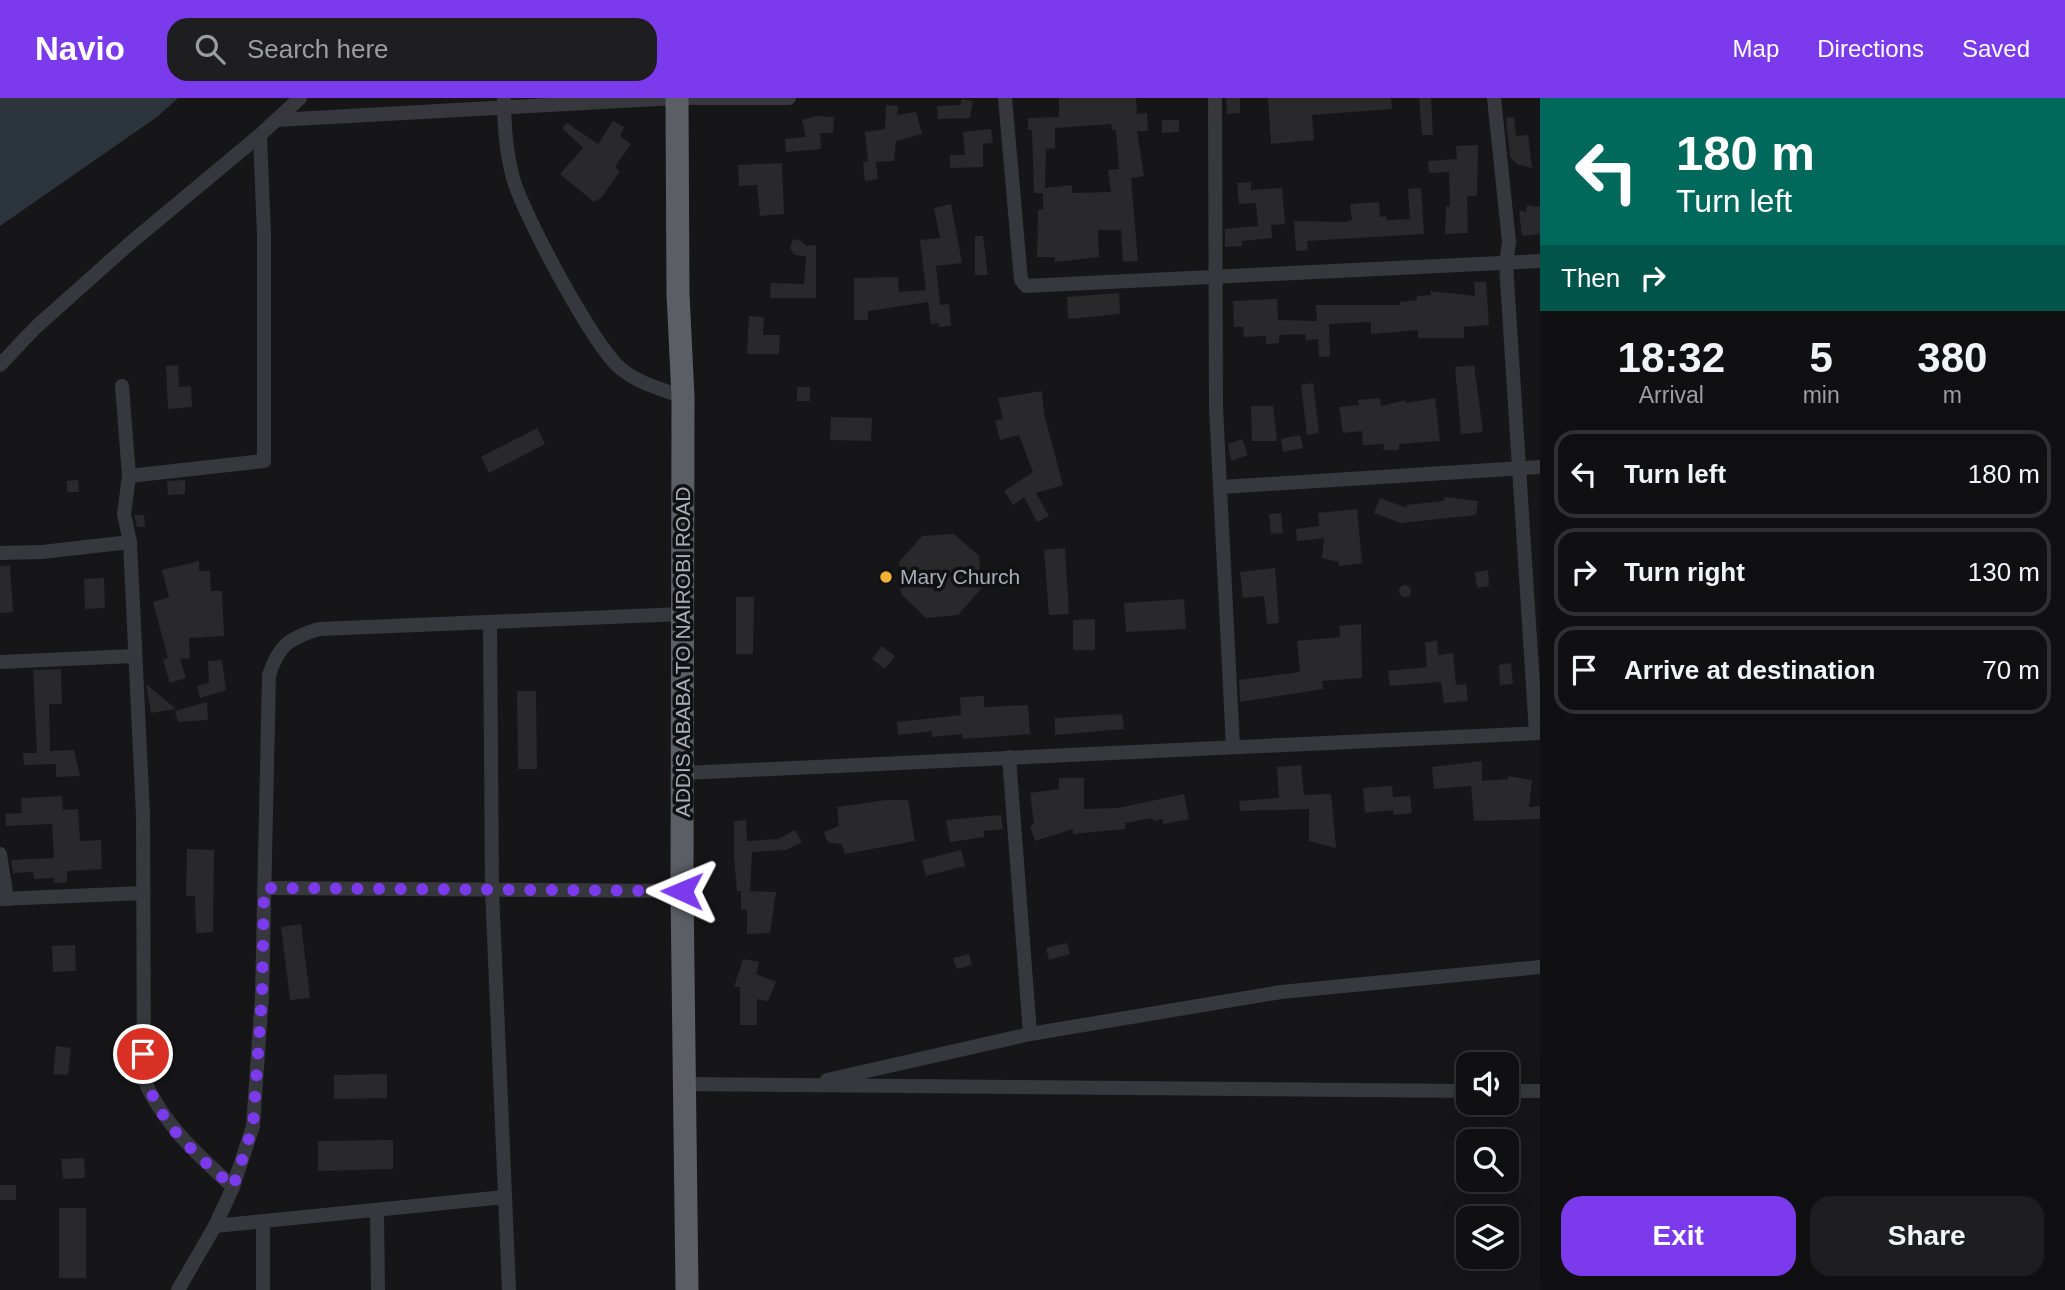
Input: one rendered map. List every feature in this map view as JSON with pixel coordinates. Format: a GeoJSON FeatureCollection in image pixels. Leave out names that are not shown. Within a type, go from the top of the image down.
{"type":"FeatureCollection","features":[{"type":"Feature","properties":{"kind":"highway","name":"ADDIS ABABA TO NAIROBI ROAD"},"geometry":{"type":"LineString","coordinates":[[677,98],[677,241],[683,397],[685,773],[682,891],[687,1290]]}},
{"type":"Feature","properties":{"kind":"street"},"geometry":{"type":"LineString","coordinates":[[0,365],[36,327],[128,244],[260,135],[300,98]]}},
{"type":"Feature","properties":{"kind":"street"},"geometry":{"type":"LineString","coordinates":[[276,120],[504,103],[789,98]]}},
{"type":"Feature","properties":{"kind":"street"},"geometry":{"type":"LineString","coordinates":[[1005,98],[1021,280],[1026,286],[1540,261]]}},
{"type":"Feature","properties":{"kind":"street"},"geometry":{"type":"LineString","coordinates":[[1215,98],[1213,277],[1233,747]]}},
{"type":"Feature","properties":{"kind":"street"},"geometry":{"type":"LineString","coordinates":[[685,773],[1538,733],[1506,264],[1510,242],[1494,98]]}},
{"type":"Feature","properties":{"kind":"street"},"geometry":{"type":"LineString","coordinates":[[504,103],[506,144],[513,180],[550,258],[608,356],[636,378],[683,397]]}},
{"type":"Feature","properties":{"kind":"street"},"geometry":{"type":"LineString","coordinates":[[129,476],[264,461],[264,235],[260,135]]}},
{"type":"Feature","properties":{"kind":"street"},"geometry":{"type":"LineString","coordinates":[[122,386],[129,476],[124,514],[130,542],[143,815],[144,1080],[156,1106],[186,1145],[233,1187]]}},
{"type":"Feature","properties":{"kind":"street"},"geometry":{"type":"LineString","coordinates":[[1221,486],[1540,467]]}},
{"type":"Feature","properties":{"kind":"street"},"geometry":{"type":"LineString","coordinates":[[0,553],[130,542]]}},
{"type":"Feature","properties":{"kind":"street"},"geometry":{"type":"LineString","coordinates":[[178,1290],[215,1226],[233,1187],[253,1126],[262,995],[270,675],[277,653],[296,636],[319,629],[683,614]]}},
{"type":"Feature","properties":{"kind":"street"},"geometry":{"type":"LineString","coordinates":[[490,622],[492,889],[509,1290]]}},
{"type":"Feature","properties":{"kind":"street"},"geometry":{"type":"LineString","coordinates":[[0,662],[134,656]]}},
{"type":"Feature","properties":{"kind":"street"},"geometry":{"type":"LineString","coordinates":[[1009,757],[1030,1034]]}},
{"type":"Feature","properties":{"kind":"street"},"geometry":{"type":"LineString","coordinates":[[0,854],[3,899],[143,893]]}},
{"type":"Feature","properties":{"kind":"street"},"geometry":{"type":"LineString","coordinates":[[264,888],[682,891]]}},
{"type":"Feature","properties":{"kind":"street"},"geometry":{"type":"LineString","coordinates":[[804,1085],[1030,1034],[1281,992],[1540,967]]}},
{"type":"Feature","properties":{"kind":"street"},"geometry":{"type":"LineString","coordinates":[[683,1084],[1456,1091]]}},
{"type":"Feature","properties":{"kind":"street"},"geometry":{"type":"LineString","coordinates":[[1519,1091],[1540,1091]]}},
{"type":"Feature","properties":{"kind":"street"},"geometry":{"type":"LineString","coordinates":[[215,1226],[504,1197]]}},
{"type":"Feature","properties":{"kind":"street"},"geometry":{"type":"LineString","coordinates":[[377,1210],[378,1290]]}},
{"type":"Feature","properties":{"kind":"street"},"geometry":{"type":"LineString","coordinates":[[263,1222],[263,1290]]}},
{"type":"Feature","properties":{"kind":"shaded area"},"geometry":{"type":"Polygon","coordinates":[[[0,98],[178,98],[157,117],[0,226],[0,98]]]}},
{"type":"Feature","properties":{"kind":"building"},"geometry":{"type":"Polygon","coordinates":[[[1059,98],[1136,98],[1137,114],[1147,113],[1148,131],[1137,131],[1144,176],[1131,178],[1138,261],[1123,262],[1121,230],[1098,230],[1099,257],[1055,262],[1055,257],[1037,257],[1038,210],[1043,209],[1043,193],[1034,193],[1032,130],[1028,130],[1028,118],[1059,117],[1059,98]],[[1111,124],[1055,128],[1055,148],[1046,149],[1045,188],[1072,185],[1072,193],[1111,192],[1108,170],[1119,169],[1116,130],[1112,130],[1111,124]]]}},
{"type":"Feature","properties":{"kind":"building"},"geometry":{"type":"Polygon","coordinates":[[[1226,98],[1240,98],[1240,113],[1227,114],[1226,98]]]}},
{"type":"Feature","properties":{"kind":"building"},"geometry":{"type":"Polygon","coordinates":[[[1268,98],[1391,98],[1392,109],[1312,115],[1314,140],[1271,144],[1268,98]]]}},
{"type":"Feature","properties":{"kind":"building"},"geometry":{"type":"Polygon","coordinates":[[[1419,98],[1431,98],[1433,135],[1422,135],[1419,98]]]}},
{"type":"Feature","properties":{"kind":"building"},"geometry":{"type":"Polygon","coordinates":[[[962,99],[973,101],[970,118],[938,119],[937,106],[960,105],[962,99]]]}},
{"type":"Feature","properties":{"kind":"building"},"geometry":{"type":"Polygon","coordinates":[[[886,105],[898,106],[897,115],[916,112],[922,134],[896,141],[894,161],[876,162],[878,179],[865,181],[863,162],[868,162],[865,132],[885,129],[886,105]]]}},
{"type":"Feature","properties":{"kind":"building"},"geometry":{"type":"Polygon","coordinates":[[[816,116],[834,117],[833,133],[820,133],[821,149],[786,152],[785,139],[806,137],[802,120],[816,116]]]}},
{"type":"Feature","properties":{"kind":"building"},"geometry":{"type":"Polygon","coordinates":[[[1514,117],[1516,136],[1528,135],[1532,168],[1517,164],[1510,157],[1506,118],[1514,117]]]}},
{"type":"Feature","properties":{"kind":"building"},"geometry":{"type":"Polygon","coordinates":[[[1162,120],[1179,120],[1179,132],[1162,133],[1162,120]]]}},
{"type":"Feature","properties":{"kind":"building"},"geometry":{"type":"Polygon","coordinates":[[[613,121],[624,127],[620,136],[631,144],[615,167],[620,171],[602,197],[594,202],[560,174],[583,148],[562,128],[567,123],[598,144],[613,121]]]}},
{"type":"Feature","properties":{"kind":"building"},"geometry":{"type":"Polygon","coordinates":[[[991,129],[993,143],[983,144],[983,167],[950,168],[950,155],[965,155],[963,132],[991,129]]]}},
{"type":"Feature","properties":{"kind":"building"},"geometry":{"type":"Polygon","coordinates":[[[1478,145],[1477,196],[1467,196],[1468,233],[1445,234],[1446,206],[1450,207],[1449,172],[1429,173],[1428,161],[1457,159],[1456,146],[1478,145]]]}},
{"type":"Feature","properties":{"kind":"building"},"geometry":{"type":"Polygon","coordinates":[[[782,163],[784,214],[760,216],[757,185],[739,186],[738,165],[782,163]]]}},
{"type":"Feature","properties":{"kind":"building"},"geometry":{"type":"Polygon","coordinates":[[[1251,182],[1251,190],[1282,188],[1285,224],[1271,225],[1272,238],[1242,241],[1242,246],[1225,247],[1225,229],[1258,226],[1256,203],[1239,204],[1237,183],[1251,182]]]}},
{"type":"Feature","properties":{"kind":"building"},"geometry":{"type":"Polygon","coordinates":[[[1421,188],[1424,234],[1307,241],[1308,250],[1296,251],[1294,221],[1345,222],[1352,220],[1350,204],[1379,202],[1380,217],[1386,216],[1387,220],[1410,219],[1408,189],[1421,188]]]}},
{"type":"Feature","properties":{"kind":"building"},"geometry":{"type":"Polygon","coordinates":[[[951,204],[962,263],[936,266],[940,305],[949,304],[951,326],[939,327],[939,323],[931,324],[928,302],[868,311],[868,320],[854,320],[854,278],[898,277],[899,292],[926,290],[920,240],[940,238],[934,208],[951,204]]]}},
{"type":"Feature","properties":{"kind":"building"},"geometry":{"type":"Polygon","coordinates":[[[1527,205],[1540,207],[1540,234],[1522,236],[1519,210],[1526,212],[1527,205]]]}},
{"type":"Feature","properties":{"kind":"building"},"geometry":{"type":"Polygon","coordinates":[[[975,236],[983,236],[988,275],[975,275],[975,236]]]}},
{"type":"Feature","properties":{"kind":"building"},"geometry":{"type":"Polygon","coordinates":[[[798,239],[807,246],[816,245],[816,298],[770,298],[771,283],[804,284],[806,256],[795,255],[790,248],[792,241],[798,239]]]}},
{"type":"Feature","properties":{"kind":"building"},"geometry":{"type":"Polygon","coordinates":[[[1474,282],[1486,282],[1489,325],[1464,327],[1464,338],[1418,338],[1418,330],[1371,334],[1371,322],[1329,324],[1330,356],[1319,357],[1318,339],[1306,340],[1305,334],[1279,335],[1279,343],[1266,344],[1266,336],[1244,337],[1243,327],[1234,327],[1233,301],[1277,299],[1278,320],[1317,321],[1316,305],[1400,305],[1400,302],[1417,300],[1417,296],[1431,295],[1430,291],[1475,296],[1474,282]]]}},
{"type":"Feature","properties":{"kind":"building"},"geometry":{"type":"Polygon","coordinates":[[[1119,293],[1120,314],[1068,319],[1067,297],[1119,293]]]}},
{"type":"Feature","properties":{"kind":"building"},"geometry":{"type":"Polygon","coordinates":[[[749,316],[764,317],[763,335],[780,335],[779,354],[747,354],[749,316]]]}},
{"type":"Feature","properties":{"kind":"building"},"geometry":{"type":"Polygon","coordinates":[[[178,365],[179,387],[191,386],[192,407],[168,409],[166,366],[178,365]]]}},
{"type":"Feature","properties":{"kind":"building"},"geometry":{"type":"Polygon","coordinates":[[[1474,365],[1483,432],[1461,434],[1455,367],[1474,365]]]}},
{"type":"Feature","properties":{"kind":"building"},"geometry":{"type":"Polygon","coordinates":[[[1313,383],[1319,433],[1307,435],[1301,385],[1313,383]]]}},
{"type":"Feature","properties":{"kind":"building"},"geometry":{"type":"Polygon","coordinates":[[[797,387],[810,387],[810,401],[797,401],[797,387]]]}},
{"type":"Feature","properties":{"kind":"building"},"geometry":{"type":"Polygon","coordinates":[[[1042,391],[1044,414],[1063,485],[1036,493],[1049,516],[1037,522],[1024,497],[1013,505],[1004,491],[1033,472],[1019,435],[1000,440],[995,421],[1003,419],[998,398],[1042,391]]]}},
{"type":"Feature","properties":{"kind":"building"},"geometry":{"type":"Polygon","coordinates":[[[1380,398],[1381,406],[1406,400],[1406,403],[1435,398],[1440,441],[1399,444],[1399,450],[1383,450],[1384,444],[1363,445],[1362,431],[1343,433],[1339,407],[1359,405],[1358,400],[1380,398]]]}},
{"type":"Feature","properties":{"kind":"building"},"geometry":{"type":"Polygon","coordinates":[[[1251,406],[1273,406],[1277,441],[1252,441],[1251,406]]]}},
{"type":"Feature","properties":{"kind":"building"},"geometry":{"type":"Polygon","coordinates":[[[831,417],[872,418],[871,441],[830,440],[831,417]]]}},
{"type":"Feature","properties":{"kind":"building"},"geometry":{"type":"Polygon","coordinates":[[[537,428],[545,444],[489,473],[481,457],[537,428]]]}},
{"type":"Feature","properties":{"kind":"building"},"geometry":{"type":"Polygon","coordinates":[[[1300,435],[1303,448],[1283,452],[1281,439],[1300,435]]]}},
{"type":"Feature","properties":{"kind":"building"},"geometry":{"type":"Polygon","coordinates":[[[1242,439],[1248,455],[1231,461],[1228,444],[1242,439]]]}},
{"type":"Feature","properties":{"kind":"building"},"geometry":{"type":"Polygon","coordinates":[[[78,480],[79,492],[67,492],[67,481],[78,480]]]}},
{"type":"Feature","properties":{"kind":"building"},"geometry":{"type":"Polygon","coordinates":[[[185,480],[185,494],[168,495],[167,481],[185,480]]]}},
{"type":"Feature","properties":{"kind":"building"},"geometry":{"type":"Polygon","coordinates":[[[1445,497],[1478,501],[1476,515],[1401,523],[1374,513],[1380,498],[1407,508],[1406,505],[1443,501],[1445,497]]]}},
{"type":"Feature","properties":{"kind":"building"},"geometry":{"type":"Polygon","coordinates":[[[1357,509],[1362,563],[1339,566],[1339,562],[1322,558],[1324,538],[1297,541],[1296,529],[1319,526],[1318,513],[1357,509]]]}},
{"type":"Feature","properties":{"kind":"building"},"geometry":{"type":"Polygon","coordinates":[[[1281,513],[1283,533],[1271,534],[1269,514],[1281,513]]]}},
{"type":"Feature","properties":{"kind":"building"},"geometry":{"type":"Polygon","coordinates":[[[134,515],[144,515],[145,527],[137,527],[134,515]]]}},
{"type":"Feature","properties":{"kind":"building"},"geometry":{"type":"Polygon","coordinates":[[[954,534],[979,556],[981,589],[958,615],[926,618],[901,594],[899,562],[922,536],[954,534]]]}},
{"type":"Feature","properties":{"kind":"building"},"geometry":{"type":"Polygon","coordinates":[[[1065,548],[1069,614],[1049,615],[1044,550],[1065,548]]]}},
{"type":"Feature","properties":{"kind":"building"},"geometry":{"type":"Polygon","coordinates":[[[199,561],[199,571],[210,571],[211,591],[222,591],[224,636],[189,638],[190,658],[180,659],[186,678],[170,683],[163,660],[168,658],[153,602],[169,597],[162,570],[199,561]]]}},
{"type":"Feature","properties":{"kind":"building"},"geometry":{"type":"Polygon","coordinates":[[[10,565],[13,612],[0,613],[0,566],[10,565]]]}},
{"type":"Feature","properties":{"kind":"building"},"geometry":{"type":"Polygon","coordinates":[[[1275,568],[1279,623],[1267,624],[1264,596],[1243,598],[1240,572],[1275,568]]]}},
{"type":"Feature","properties":{"kind":"building"},"geometry":{"type":"Polygon","coordinates":[[[1488,570],[1489,586],[1477,588],[1475,572],[1488,570]]]}},
{"type":"Feature","properties":{"kind":"building"},"geometry":{"type":"Polygon","coordinates":[[[104,578],[105,608],[85,609],[84,579],[104,578]]]}},
{"type":"Feature","properties":{"kind":"building"},"geometry":{"type":"Polygon","coordinates":[[[1405,585],[1411,591],[1405,597],[1399,591],[1405,585]]]}},
{"type":"Feature","properties":{"kind":"building"},"geometry":{"type":"Polygon","coordinates":[[[736,597],[754,597],[753,654],[736,654],[736,597]]]}},
{"type":"Feature","properties":{"kind":"building"},"geometry":{"type":"Polygon","coordinates":[[[1184,599],[1186,629],[1126,632],[1124,603],[1184,599]]]}},
{"type":"Feature","properties":{"kind":"building"},"geometry":{"type":"Polygon","coordinates":[[[1095,619],[1095,650],[1073,650],[1073,620],[1095,619]]]}},
{"type":"Feature","properties":{"kind":"building"},"geometry":{"type":"Polygon","coordinates":[[[1361,624],[1362,678],[1322,681],[1323,689],[1240,702],[1239,680],[1300,672],[1297,641],[1340,637],[1339,626],[1361,624]]]}},
{"type":"Feature","properties":{"kind":"building"},"geometry":{"type":"Polygon","coordinates":[[[1437,641],[1438,655],[1453,653],[1456,685],[1466,684],[1468,701],[1444,703],[1441,682],[1390,686],[1388,671],[1427,667],[1425,642],[1437,641]]]}},
{"type":"Feature","properties":{"kind":"building"},"geometry":{"type":"Polygon","coordinates":[[[882,646],[895,656],[885,669],[872,659],[882,646]]]}},
{"type":"Feature","properties":{"kind":"building"},"geometry":{"type":"Polygon","coordinates":[[[222,660],[226,690],[200,698],[197,686],[209,683],[208,661],[222,660]]]}},
{"type":"Feature","properties":{"kind":"building"},"geometry":{"type":"Polygon","coordinates":[[[1511,663],[1513,684],[1500,685],[1499,665],[1511,663]]]}},
{"type":"Feature","properties":{"kind":"building"},"geometry":{"type":"Polygon","coordinates":[[[61,669],[62,704],[49,704],[50,751],[74,750],[80,776],[56,777],[56,764],[24,765],[23,753],[37,753],[33,670],[61,669]]]}},
{"type":"Feature","properties":{"kind":"building"},"geometry":{"type":"Polygon","coordinates":[[[146,684],[176,709],[151,713],[146,684]]]}},
{"type":"Feature","properties":{"kind":"building"},"geometry":{"type":"Polygon","coordinates":[[[517,691],[536,691],[537,769],[518,769],[517,691]]]}},
{"type":"Feature","properties":{"kind":"building"},"geometry":{"type":"Polygon","coordinates":[[[984,696],[984,707],[1028,705],[1030,734],[963,739],[962,734],[932,737],[932,731],[898,735],[897,722],[961,715],[960,697],[984,696]]]}},
{"type":"Feature","properties":{"kind":"building"},"geometry":{"type":"Polygon","coordinates":[[[207,702],[208,720],[178,722],[175,711],[207,702]]]}},
{"type":"Feature","properties":{"kind":"building"},"geometry":{"type":"Polygon","coordinates":[[[1122,714],[1124,729],[1055,735],[1055,718],[1122,714]]]}},
{"type":"Feature","properties":{"kind":"building"},"geometry":{"type":"Polygon","coordinates":[[[1482,761],[1482,781],[1508,779],[1508,776],[1532,780],[1529,807],[1540,806],[1540,819],[1474,821],[1471,786],[1434,789],[1432,767],[1482,761]]]}},
{"type":"Feature","properties":{"kind":"building"},"geometry":{"type":"Polygon","coordinates":[[[1301,765],[1304,795],[1331,794],[1336,848],[1309,841],[1309,809],[1240,811],[1239,801],[1279,798],[1277,767],[1301,765]]]}},
{"type":"Feature","properties":{"kind":"building"},"geometry":{"type":"Polygon","coordinates":[[[1059,778],[1084,778],[1084,809],[1118,808],[1184,794],[1189,819],[1163,824],[1163,819],[1153,821],[1153,818],[1125,823],[1125,829],[1073,834],[1073,829],[1035,841],[1030,826],[1034,824],[1030,793],[1059,789],[1059,778]]]}},
{"type":"Feature","properties":{"kind":"building"},"geometry":{"type":"Polygon","coordinates":[[[1392,786],[1393,797],[1410,796],[1412,813],[1394,815],[1393,810],[1365,813],[1363,788],[1392,786]]]}},
{"type":"Feature","properties":{"kind":"building"},"geometry":{"type":"Polygon","coordinates":[[[62,796],[63,810],[78,809],[80,841],[101,840],[102,869],[67,871],[67,882],[54,883],[54,878],[34,879],[33,872],[13,873],[11,860],[54,858],[52,824],[6,826],[5,814],[22,813],[21,798],[62,796]]]}},
{"type":"Feature","properties":{"kind":"building"},"geometry":{"type":"Polygon","coordinates":[[[886,800],[908,800],[915,841],[845,854],[842,844],[830,843],[826,839],[824,832],[839,826],[837,807],[886,800]]]}},
{"type":"Feature","properties":{"kind":"building"},"geometry":{"type":"Polygon","coordinates":[[[1001,815],[1003,829],[984,831],[984,837],[950,842],[946,820],[1001,815]]]}},
{"type":"Feature","properties":{"kind":"building"},"geometry":{"type":"Polygon","coordinates":[[[746,820],[747,841],[778,839],[795,830],[802,842],[786,850],[752,852],[750,891],[746,891],[776,892],[770,933],[747,934],[747,910],[741,910],[741,891],[737,891],[734,857],[734,821],[746,820]]]}},
{"type":"Feature","properties":{"kind":"building"},"geometry":{"type":"Polygon","coordinates":[[[187,849],[214,850],[213,932],[196,933],[195,896],[186,896],[187,849]]]}},
{"type":"Feature","properties":{"kind":"building"},"geometry":{"type":"Polygon","coordinates":[[[961,850],[965,866],[926,876],[922,860],[961,850]]]}},
{"type":"Feature","properties":{"kind":"building"},"geometry":{"type":"Polygon","coordinates":[[[301,924],[310,998],[290,1000],[281,927],[301,924]]]}},
{"type":"Feature","properties":{"kind":"building"},"geometry":{"type":"Polygon","coordinates":[[[1067,943],[1070,954],[1049,960],[1046,948],[1067,943]]]}},
{"type":"Feature","properties":{"kind":"building"},"geometry":{"type":"Polygon","coordinates":[[[75,945],[76,971],[53,972],[52,946],[75,945]]]}},
{"type":"Feature","properties":{"kind":"building"},"geometry":{"type":"Polygon","coordinates":[[[969,954],[972,965],[957,969],[953,958],[969,954]]]}},
{"type":"Feature","properties":{"kind":"building"},"geometry":{"type":"Polygon","coordinates":[[[743,959],[759,962],[756,974],[776,982],[768,1001],[757,999],[757,1025],[740,1025],[740,987],[734,987],[743,959]]]}},
{"type":"Feature","properties":{"kind":"building"},"geometry":{"type":"Polygon","coordinates":[[[56,1046],[71,1048],[68,1075],[53,1074],[56,1046]]]}},
{"type":"Feature","properties":{"kind":"building"},"geometry":{"type":"Polygon","coordinates":[[[387,1074],[387,1098],[334,1099],[334,1075],[387,1074]]]}},
{"type":"Feature","properties":{"kind":"building"},"geometry":{"type":"Polygon","coordinates":[[[393,1140],[393,1169],[318,1171],[318,1141],[393,1140]]]}},
{"type":"Feature","properties":{"kind":"building"},"geometry":{"type":"Polygon","coordinates":[[[84,1158],[85,1178],[63,1179],[61,1159],[84,1158]]]}},
{"type":"Feature","properties":{"kind":"building"},"geometry":{"type":"Polygon","coordinates":[[[0,1185],[16,1185],[16,1200],[0,1200],[0,1185]]]}},
{"type":"Feature","properties":{"kind":"building"},"geometry":{"type":"Polygon","coordinates":[[[59,1208],[86,1208],[86,1278],[59,1278],[59,1208]]]}},
{"type":"Feature","properties":{"kind":"place","name":"Mary Church"},"geometry":{"type":"Point","coordinates":[886,577]}},
{"type":"Feature","properties":{"kind":"route"},"geometry":{"type":"LineString","coordinates":[[143,1054],[144,1080],[156,1106],[186,1145],[233,1187],[253,1126],[262,995],[264,888],[682,891]]}}]}
